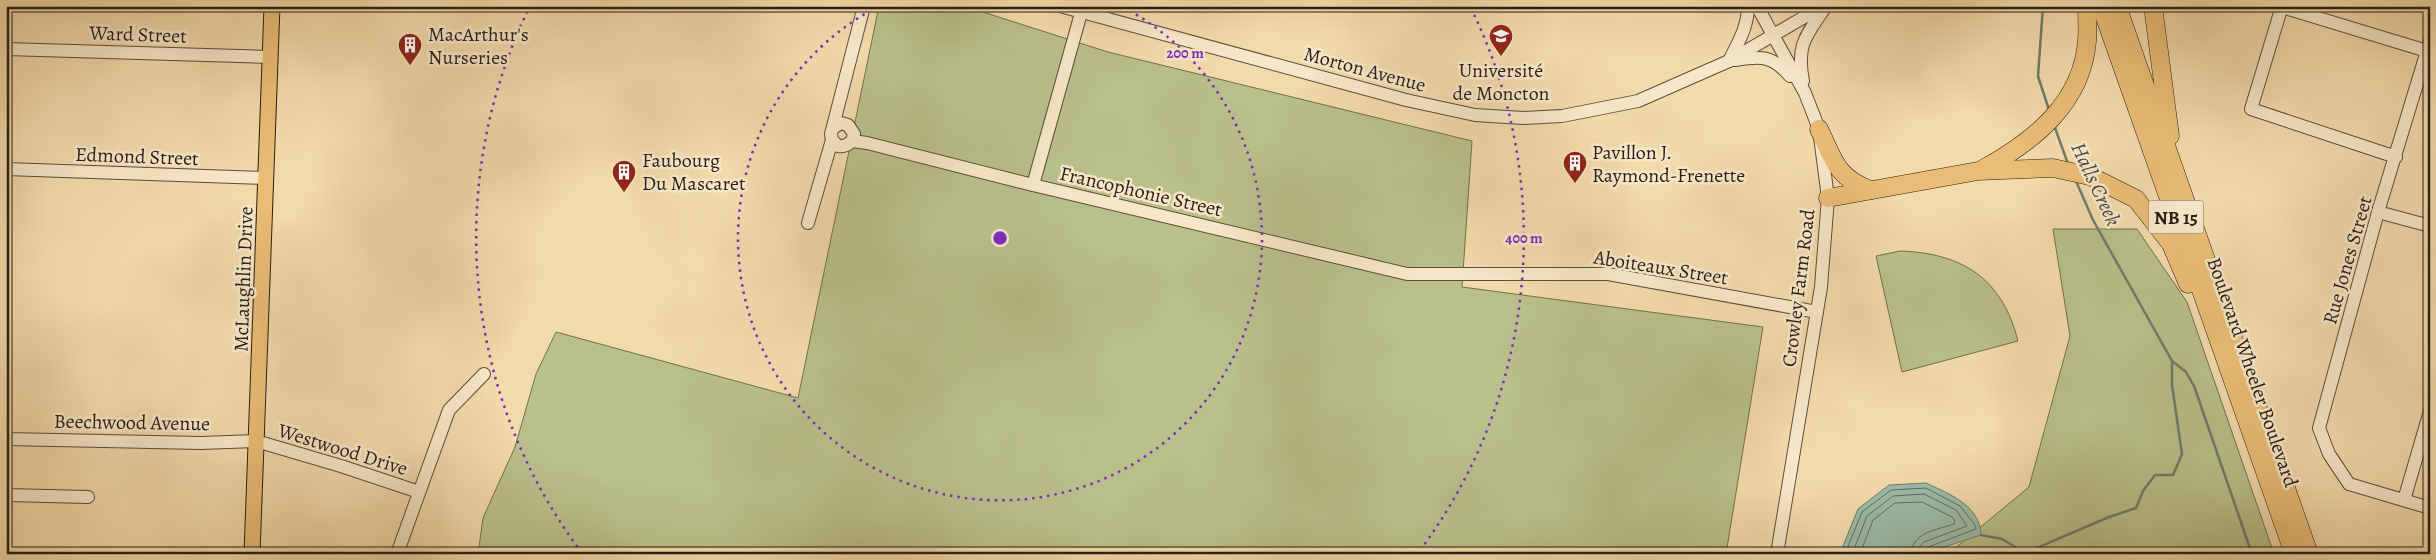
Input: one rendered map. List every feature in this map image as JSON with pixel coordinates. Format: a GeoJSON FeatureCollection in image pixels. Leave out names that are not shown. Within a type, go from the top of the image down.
{"type":"FeatureCollection","features":[{"type":"Feature","properties":{"kind":"highway"},"geometry":{"type":"LineString","coordinates":[[1978,172],[2012,153],[2041,131],[2065,103],[2079,74],[2087,42],[2087,6]]}},
{"type":"Feature","properties":{"kind":"highway","name":"Boulevard Wheeler Boulevard"},"geometry":{"type":"LineString","coordinates":[[2101,6],[2294,554]]}},
{"type":"Feature","properties":{"kind":"highway","name":"Boulevard Wheeler Boulevard"},"geometry":{"type":"LineString","coordinates":[[2117,6],[2309,554]]}},
{"type":"Feature","properties":{"kind":"highway"},"geometry":{"type":"LineString","coordinates":[[2152,6],[2171,139],[2247,360],[2254,396]]}},
{"type":"Feature","properties":{"kind":"highway"},"geometry":{"type":"LineString","coordinates":[[1819,129],[1839,171],[1852,183],[1870,190]]}},
{"type":"Feature","properties":{"kind":"highway"},"geometry":{"type":"LineString","coordinates":[[1828,198],[1978,172],[2053,168],[2090,176],[2136,199],[2171,244],[2251,429]]}},
{"type":"Feature","properties":{"kind":"main road","name":"McLaughlin Drive"},"geometry":{"type":"LineString","coordinates":[[252,554],[272,6]]}},
{"type":"Feature","properties":{"kind":"street"},"geometry":{"type":"LineString","coordinates":[[808,222],[839,135],[864,6]]}},
{"type":"Feature","properties":{"kind":"street","name":"Morton Avenue"},"geometry":{"type":"LineString","coordinates":[[1060,6],[1082,9],[1396,97],[1475,115],[1522,118],[1562,116],[1638,101],[1729,61],[1824,6]]}},
{"type":"Feature","properties":{"kind":"street"},"geometry":{"type":"LineString","coordinates":[[1729,61],[1742,37],[1748,19],[1748,6]]}},
{"type":"Feature","properties":{"kind":"street","name":"Crowley Farm Road"},"geometry":{"type":"LineString","coordinates":[[1757,6],[1805,93],[1819,129],[1828,198],[1822,286],[1777,554]]}},
{"type":"Feature","properties":{"kind":"street"},"geometry":{"type":"LineString","coordinates":[[1805,93],[1799,61],[1802,46],[1824,6]]}},
{"type":"Feature","properties":{"kind":"street"},"geometry":{"type":"LineString","coordinates":[[2396,157],[2251,109],[2282,6],[2428,46]]}},
{"type":"Feature","properties":{"kind":"street"},"geometry":{"type":"LineString","coordinates":[[1033,185],[1082,9]]}},
{"type":"Feature","properties":{"kind":"street","name":"Rue Jones Street"},"geometry":{"type":"LineString","coordinates":[[2404,500],[2349,484],[2329,454],[2319,428],[2378,212],[2428,46]]}},
{"type":"Feature","properties":{"kind":"street","name":"Ward Street"},"geometry":{"type":"LineString","coordinates":[[6,49],[269,57]]}},
{"type":"Feature","properties":{"kind":"street"},"geometry":{"type":"LineString","coordinates":[[1729,61],[1755,57],[1770,59],[1781,66],[1805,93]]}},
{"type":"Feature","properties":{"kind":"street","name":"Francophonie Street"},"geometry":{"type":"LineString","coordinates":[[839,135],[1033,185],[1408,274]]}},
{"type":"Feature","properties":{"kind":"street","name":"Edmond Street"},"geometry":{"type":"LineString","coordinates":[[6,169],[266,178]]}},
{"type":"Feature","properties":{"kind":"street"},"geometry":{"type":"LineString","coordinates":[[2378,212],[2430,226]]}},
{"type":"Feature","properties":{"kind":"street","name":"Aboiteaux Street"},"geometry":{"type":"LineString","coordinates":[[1408,274],[1608,274],[1817,312]]}},
{"type":"Feature","properties":{"kind":"street"},"geometry":{"type":"LineString","coordinates":[[397,554],[448,410],[484,374]]}},
{"type":"Feature","properties":{"kind":"street"},"geometry":{"type":"LineString","coordinates":[[2430,411],[2404,500],[2430,508]]}},
{"type":"Feature","properties":{"kind":"street","name":"Beechwood Avenue"},"geometry":{"type":"LineString","coordinates":[[6,439],[201,443],[256,441]]}},
{"type":"Feature","properties":{"kind":"street","name":"Westwood Drive"},"geometry":{"type":"LineString","coordinates":[[256,441],[341,466],[419,492]]}},
{"type":"Feature","properties":{"kind":"street"},"geometry":{"type":"LineString","coordinates":[[6,495],[88,497]]}},
{"type":"Feature","properties":{"kind":"green space"},"geometry":{"type":"Polygon","coordinates":[[[879,6],[964,6],[1108,52],[1472,141],[1462,287],[1763,327],[1726,554],[478,554],[483,518],[515,447],[536,374],[556,332],[798,398],[879,6]]]}},
{"type":"Feature","properties":{"kind":"green space"},"geometry":{"type":"Polygon","coordinates":[[[2053,229],[2137,229],[2187,302],[2274,554],[1948,554],[2029,487],[2070,336],[2053,229]]]}},
{"type":"Feature","properties":{"kind":"green space"},"geometry":{"type":"Polygon","coordinates":[[[1900,251],[1942,257],[1976,273],[1990,285],[2002,301],[2011,319],[2018,341],[1902,372],[1876,256],[1900,251]]]}},
{"type":"Feature","properties":{"kind":"water"},"geometry":{"type":"Polygon","coordinates":[[[1926,483],[1953,496],[1969,508],[1979,525],[1981,535],[1923,554],[1836,554],[1841,551],[1858,509],[1889,485],[1926,483]]]}},
{"type":"Feature","properties":{"kind":"waterway","name":"Halls Creek"},"geometry":{"type":"LineString","coordinates":[[2043,6],[2038,76],[2049,110]]}},
{"type":"Feature","properties":{"kind":"waterway","name":"Halls Creek"},"geometry":{"type":"LineString","coordinates":[[2054,125],[2068,164]]}},
{"type":"Feature","properties":{"kind":"waterway","name":"Halls Creek"},"geometry":{"type":"LineString","coordinates":[[2076,181],[2093,220],[2172,361],[2186,372],[2194,386],[2252,554]]}},
{"type":"Feature","properties":{"kind":"waterway"},"geometry":{"type":"LineString","coordinates":[[2025,553],[2109,517],[2136,508],[2143,491],[2155,475],[2173,475],[2182,454],[2172,385],[2172,361]]}},
{"type":"Feature","properties":{"kind":"waterway"},"geometry":{"type":"LineString","coordinates":[[1981,535],[2002,539],[2025,553]]}},
{"type":"Feature","properties":{"kind":"place","name":"Université de Moncton"},"geometry":{"type":"Point","coordinates":[1501,57]}},
{"type":"Feature","properties":{"kind":"place","name":"MacArthur's Nurseries"},"geometry":{"type":"Point","coordinates":[410,66]}},
{"type":"Feature","properties":{"kind":"place","name":"Pavillon J. Raymond-Frenette"},"geometry":{"type":"Point","coordinates":[1575,184]}},
{"type":"Feature","properties":{"kind":"place","name":"Faubourg Du Mascaret"},"geometry":{"type":"Point","coordinates":[624,193]}}]}
